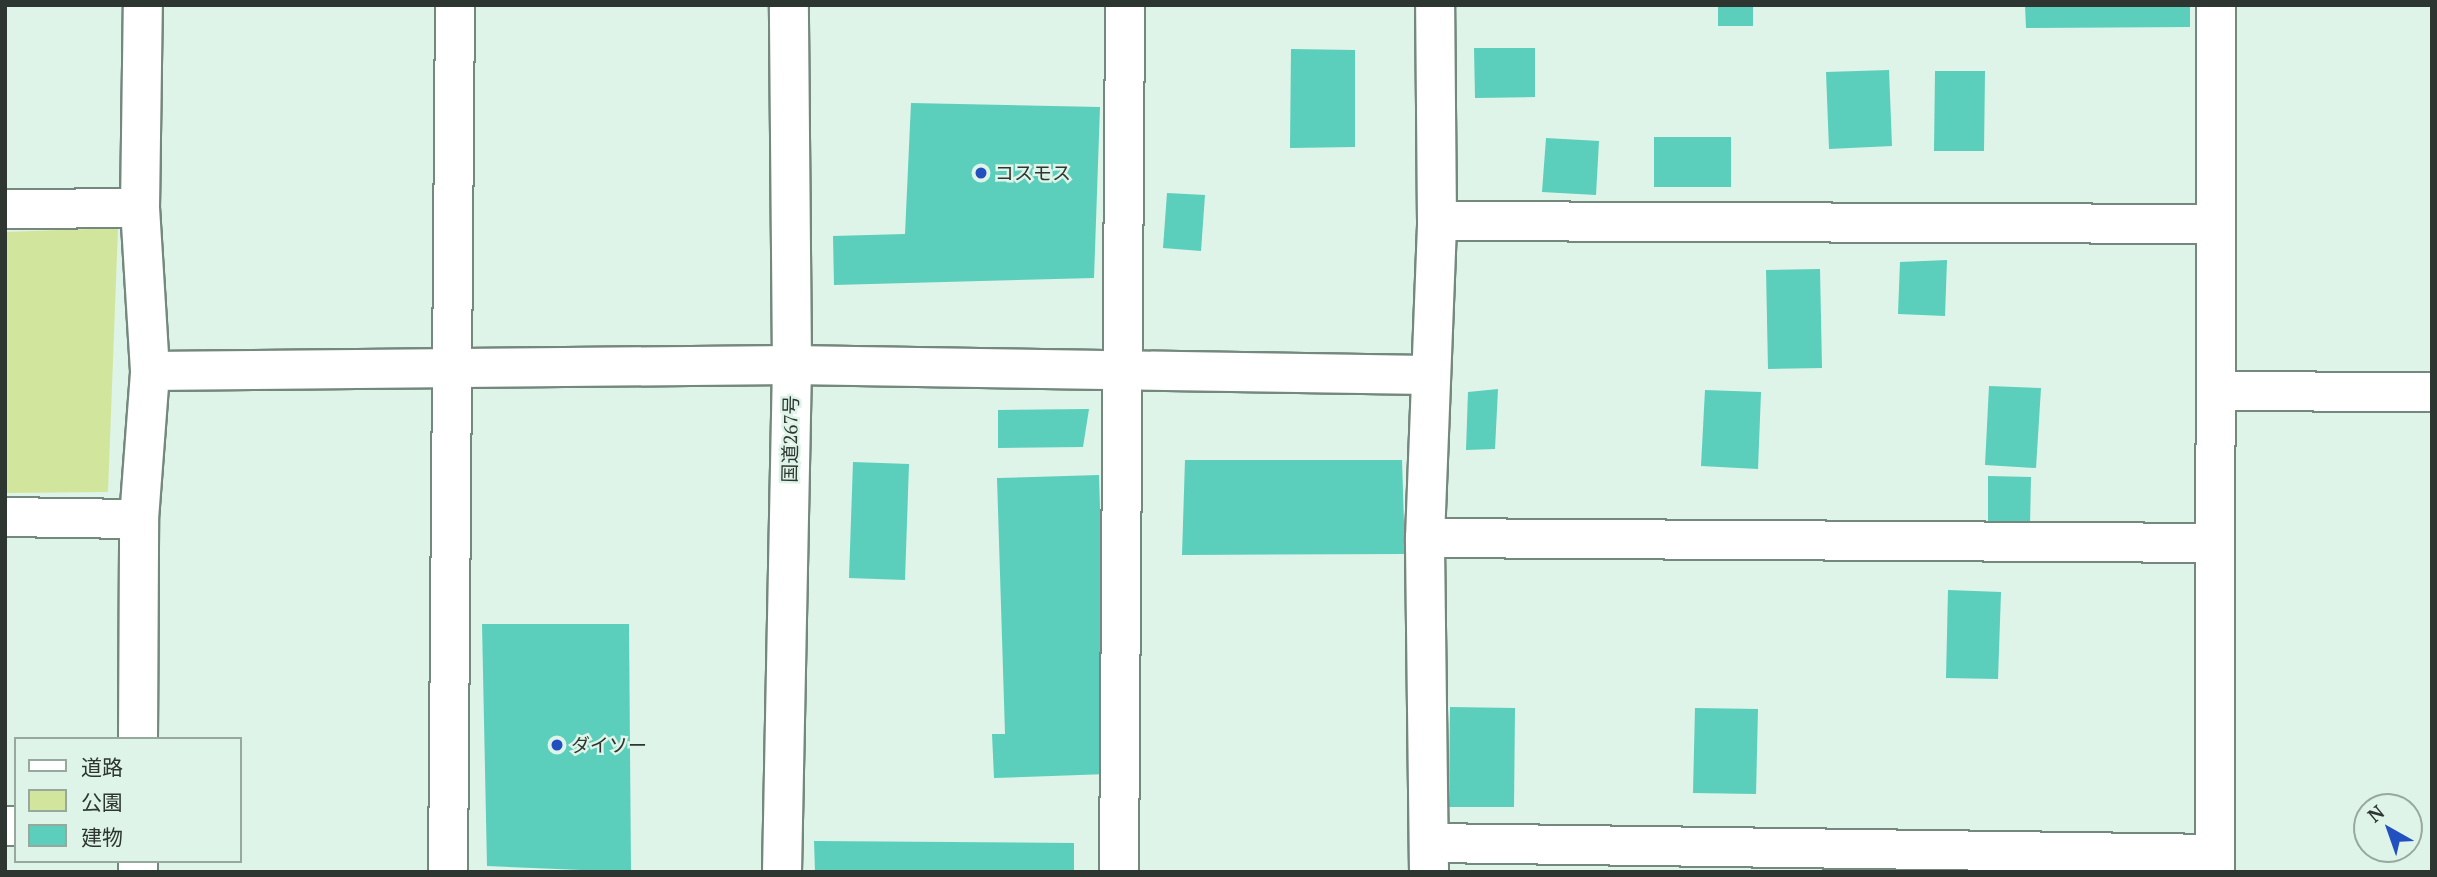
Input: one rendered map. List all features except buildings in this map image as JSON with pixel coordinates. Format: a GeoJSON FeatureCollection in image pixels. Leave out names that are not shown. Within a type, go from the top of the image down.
{"type":"FeatureCollection","features":[{"type":"Feature","properties":{"kind":"main road"},"geometry":{"type":"LineString","coordinates":[[138,737],[139,519],[150,371],[140,208],[143,5]]}},
{"type":"Feature","properties":{"kind":"main road"},"geometry":{"type":"LineString","coordinates":[[448,872],[456,5]]}},
{"type":"Feature","properties":{"kind":"main road","name":"国道267号"},"geometry":{"type":"LineString","coordinates":[[782,872],[792,365],[789,5]]}},
{"type":"Feature","properties":{"kind":"main road"},"geometry":{"type":"LineString","coordinates":[[1119,872],[1120,369],[1125,5]]}},
{"type":"Feature","properties":{"kind":"main road"},"geometry":{"type":"LineString","coordinates":[[1435,5],[1437,221],[1428,375],[1425,538],[1429,857],[2215,863],[2211,543],[2218,391],[2213,224],[2216,5]]}},
{"type":"Feature","properties":{"kind":"main road"},"geometry":{"type":"LineString","coordinates":[[5,209],[140,208]]}},
{"type":"Feature","properties":{"kind":"main road"},"geometry":{"type":"LineString","coordinates":[[1437,221],[2213,224]]}},
{"type":"Feature","properties":{"kind":"main road"},"geometry":{"type":"LineString","coordinates":[[150,371],[792,365],[1428,375]]}},
{"type":"Feature","properties":{"kind":"main road"},"geometry":{"type":"LineString","coordinates":[[2218,391],[2432,392]]}},
{"type":"Feature","properties":{"kind":"main road"},"geometry":{"type":"LineString","coordinates":[[5,517],[139,519]]}},
{"type":"Feature","properties":{"kind":"main road"},"geometry":{"type":"LineString","coordinates":[[1425,538],[2211,543]]}},
{"type":"Feature","properties":{"kind":"green space"},"geometry":{"type":"Polygon","coordinates":[[[118,228],[108,492],[5,493],[5,232],[118,228]]]}},
{"type":"Feature","properties":{"kind":"place","name":"コスモス"},"geometry":{"type":"Point","coordinates":[981,173]}},
{"type":"Feature","properties":{"kind":"place","name":"ダイソー"},"geometry":{"type":"Point","coordinates":[557,745]}}]}
